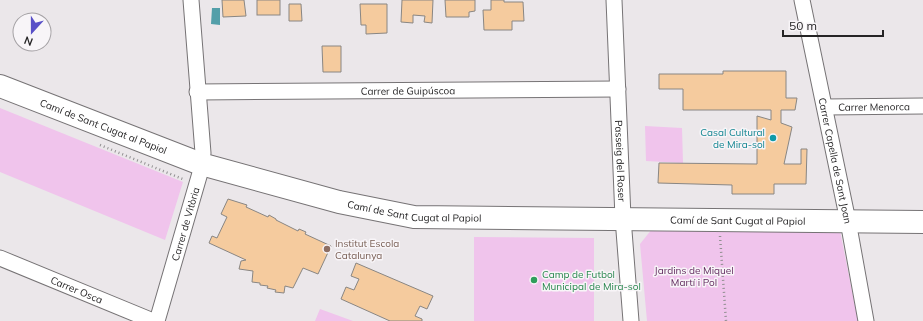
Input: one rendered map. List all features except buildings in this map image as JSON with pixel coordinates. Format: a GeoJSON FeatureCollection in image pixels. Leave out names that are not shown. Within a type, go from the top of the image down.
{"type":"FeatureCollection","features":[{"type":"Feature","properties":{"kind":"street","name":"Carrer de Vitòria"},"geometry":{"type":"LineString","coordinates":[[157,321],[203,153],[197,92],[191,0]]}},
{"type":"Feature","properties":{"kind":"street","name":"Passeig del Roser"},"geometry":{"type":"LineString","coordinates":[[614,0],[623,218],[632,321]]}},
{"type":"Feature","properties":{"kind":"street","name":"Carrer Capella de Sant Joan"},"geometry":{"type":"LineString","coordinates":[[802,0],[848,221],[866,321]]}},
{"type":"Feature","properties":{"kind":"street","name":"Camí de Sant Cugat al Papiol"},"geometry":{"type":"LineString","coordinates":[[0,86],[201,164],[339,202],[414,217],[923,222]]}},
{"type":"Feature","properties":{"kind":"street","name":"Carrer de Guipúscoa"},"geometry":{"type":"LineString","coordinates":[[197,92],[618,89]]}},
{"type":"Feature","properties":{"kind":"street","name":"Carrer Menorca"},"geometry":{"type":"LineString","coordinates":[[824,107],[923,106]]}},
{"type":"Feature","properties":{"kind":"street"},"geometry":{"type":"LineString","coordinates":[[172,154],[194,142],[200,126]]}},
{"type":"Feature","properties":{"kind":"street","name":"Carrer Osca"},"geometry":{"type":"LineString","coordinates":[[0,258],[153,321]]}},
{"type":"Feature","properties":{"kind":"path"},"geometry":{"type":"LineString","coordinates":[[718,219],[726,321]]}},
{"type":"Feature","properties":{"kind":"green space"},"geometry":{"type":"Polygon","coordinates":[[[0,108],[183,182],[165,240],[0,172],[0,108]]]}},
{"type":"Feature","properties":{"kind":"green space"},"geometry":{"type":"Polygon","coordinates":[[[645,126],[682,128],[683,163],[646,161],[645,126]]]}},
{"type":"Feature","properties":{"kind":"green space","name":"Jardins de Miquel Martí i Pol"},"geometry":{"type":"Polygon","coordinates":[[[652,229],[840,231],[858,321],[647,321],[640,244],[652,229]]]}},
{"type":"Feature","properties":{"kind":"green space","name":"Camp de Futbol Municipal de Mira-sol"},"geometry":{"type":"Polygon","coordinates":[[[474,237],[594,238],[594,321],[474,321],[474,237]]]}},
{"type":"Feature","properties":{"kind":"green space"},"geometry":{"type":"Polygon","coordinates":[[[320,309],[353,321],[315,321],[320,309]]]}},
{"type":"Feature","properties":{"kind":"water"},"geometry":{"type":"Polygon","coordinates":[[[212,8],[220,8],[220,25],[211,24],[212,8]]]}},
{"type":"Feature","properties":{"kind":"place","name":"Casal Cultural de Mira-sol"},"geometry":{"type":"Point","coordinates":[773,138]}},
{"type":"Feature","properties":{"kind":"place","name":"Institut Escola Catalunya"},"geometry":{"type":"Point","coordinates":[327,249]}},
{"type":"Feature","properties":{"kind":"place","name":"Camp de Futbol Municipal de Mira-sol"},"geometry":{"type":"Point","coordinates":[534,280]}}]}
